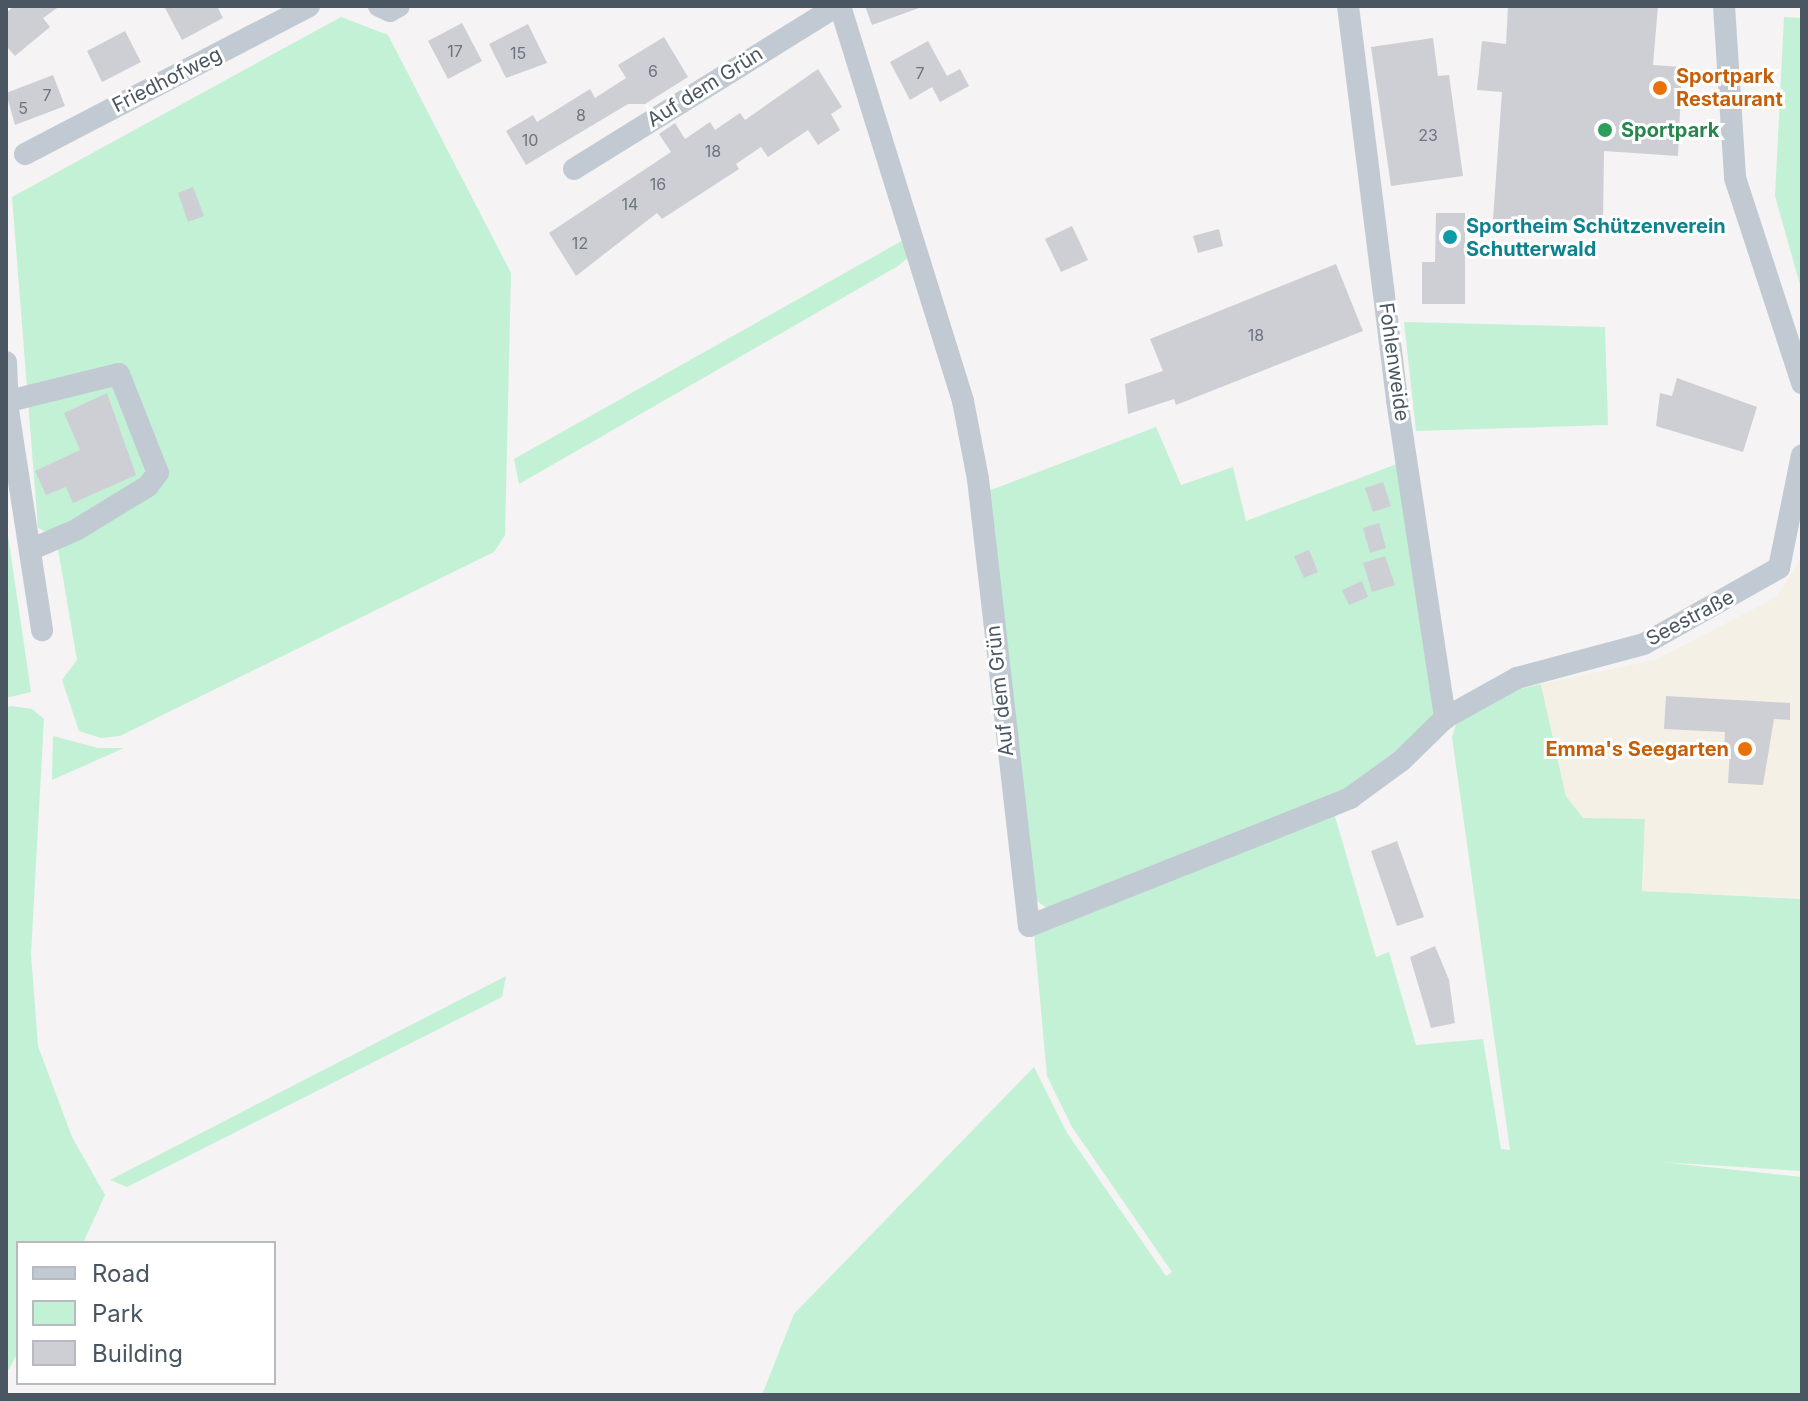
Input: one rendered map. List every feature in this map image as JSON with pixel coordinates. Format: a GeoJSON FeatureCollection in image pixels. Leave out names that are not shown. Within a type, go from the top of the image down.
{"type":"FeatureCollection","features":[{"type":"Feature","properties":{"kind":"street","name":"Friedhofweg"},"geometry":{"type":"LineString","coordinates":[[25,154],[309,6]]}},
{"type":"Feature","properties":{"kind":"street"},"geometry":{"type":"LineString","coordinates":[[379,6],[390,11],[399,6]]}},
{"type":"Feature","properties":{"kind":"street","name":"Auf dem Grün"},"geometry":{"type":"LineString","coordinates":[[574,169],[838,6],[963,401],[978,479],[1029,926],[1350,798],[1401,761],[1445,718]]}},
{"type":"Feature","properties":{"kind":"street","name":"Fohlenweide"},"geometry":{"type":"LineString","coordinates":[[1348,6],[1397,400],[1445,718]]}},
{"type":"Feature","properties":{"kind":"street"},"geometry":{"type":"LineString","coordinates":[[1724,6],[1735,178],[1802,383]]}},
{"type":"Feature","properties":{"kind":"street"},"geometry":{"type":"LineString","coordinates":[[6,362],[8,408],[42,630]]}},
{"type":"Feature","properties":{"kind":"street"},"geometry":{"type":"LineString","coordinates":[[8,408],[119,374],[158,473],[148,486],[76,530],[30,550]]}},
{"type":"Feature","properties":{"kind":"street","name":"Seestraße"},"geometry":{"type":"LineString","coordinates":[[1445,718],[1517,678],[1644,644],[1779,568],[1802,455]]}},
{"type":"Feature","properties":{"kind":"green space"},"geometry":{"type":"Polygon","coordinates":[[[341,17],[388,35],[511,273],[505,535],[494,552],[120,736],[101,738],[79,731],[62,680],[77,660],[56,537],[38,528],[12,197],[341,17]]]}},
{"type":"Feature","properties":{"kind":"green space"},"geometry":{"type":"Polygon","coordinates":[[[1784,17],[1802,18],[1802,292],[1775,196],[1784,17]]]}},
{"type":"Feature","properties":{"kind":"green space"},"geometry":{"type":"Polygon","coordinates":[[[907,238],[910,256],[898,266],[519,484],[514,459],[907,238]]]}},
{"type":"Feature","properties":{"kind":"green space"},"geometry":{"type":"Polygon","coordinates":[[[1404,322],[1605,327],[1608,425],[1416,431],[1404,322]]]}},
{"type":"Feature","properties":{"kind":"green space"},"geometry":{"type":"Polygon","coordinates":[[[1156,427],[1181,485],[1233,467],[1246,521],[1402,462],[1436,718],[1347,790],[1048,909],[1033,898],[983,493],[1156,427]]]}},
{"type":"Feature","properties":{"kind":"green space"},"geometry":{"type":"Polygon","coordinates":[[[6,522],[31,692],[6,698],[6,522]]]}},
{"type":"Feature","properties":{"kind":"green space"},"geometry":{"type":"Polygon","coordinates":[[[1541,684],[1566,796],[1645,819],[1642,891],[1802,899],[1802,1171],[1661,1162],[1802,1177],[1802,1395],[762,1395],[794,1314],[1034,1067],[1067,1133],[1166,1276],[1172,1272],[1072,1127],[1047,1076],[1034,934],[1334,813],[1376,957],[1389,952],[1416,1045],[1483,1039],[1501,1149],[1510,1150],[1452,737],[1457,721],[1502,693],[1541,684]]]}},
{"type":"Feature","properties":{"kind":"green space"},"geometry":{"type":"Polygon","coordinates":[[[6,707],[32,709],[44,719],[31,954],[38,1046],[72,1137],[105,1195],[84,1241],[16,1241],[16,1356],[6,1374],[6,707]]]}},
{"type":"Feature","properties":{"kind":"green space"},"geometry":{"type":"Polygon","coordinates":[[[53,736],[98,748],[124,748],[52,780],[53,736]]]}},
{"type":"Feature","properties":{"kind":"green space"},"geometry":{"type":"Polygon","coordinates":[[[506,976],[502,997],[127,1187],[110,1180],[506,976]]]}},
{"type":"Feature","properties":{"kind":"sand"},"geometry":{"type":"Polygon","coordinates":[[[1802,557],[1802,898],[1642,891],[1645,819],[1583,818],[1566,796],[1541,684],[1655,660],[1775,598],[1802,557]]]}},
{"type":"Feature","properties":{"kind":"building"},"geometry":{"type":"Polygon","coordinates":[[[14,6],[60,6],[43,18],[50,27],[15,56],[6,46],[6,13],[14,6]]]}},
{"type":"Feature","properties":{"kind":"building"},"geometry":{"type":"Polygon","coordinates":[[[164,6],[217,6],[223,18],[182,40],[164,6]]]}},
{"type":"Feature","properties":{"kind":"building"},"geometry":{"type":"Polygon","coordinates":[[[865,6],[919,6],[919,8],[872,25],[865,6]]]}},
{"type":"Feature","properties":{"kind":"building"},"geometry":{"type":"Polygon","coordinates":[[[1508,6],[1658,6],[1653,65],[1682,67],[1678,156],[1604,151],[1603,221],[1493,219],[1502,92],[1477,90],[1482,41],[1506,44],[1508,6]]]}},
{"type":"Feature","properties":{"kind":"building"},"geometry":{"type":"Polygon","coordinates":[[[462,23],[482,61],[448,79],[428,41],[462,23]]]}},
{"type":"Feature","properties":{"kind":"building"},"geometry":{"type":"Polygon","coordinates":[[[528,24],[547,63],[506,78],[489,44],[528,24]]]}},
{"type":"Feature","properties":{"kind":"building"},"geometry":{"type":"Polygon","coordinates":[[[125,31],[141,62],[102,82],[87,51],[125,31]]]}},
{"type":"Feature","properties":{"kind":"building"},"geometry":{"type":"Polygon","coordinates":[[[664,37],[688,77],[645,104],[628,104],[526,165],[506,131],[533,115],[537,122],[590,89],[595,98],[626,78],[618,65],[664,37]]]}},
{"type":"Feature","properties":{"kind":"building"},"geometry":{"type":"Polygon","coordinates":[[[1433,38],[1438,76],[1449,75],[1463,176],[1391,186],[1371,47],[1433,38]]]}},
{"type":"Feature","properties":{"kind":"building"},"geometry":{"type":"Polygon","coordinates":[[[928,41],[947,76],[960,69],[969,86],[940,102],[932,87],[910,100],[890,62],[928,41]]]}},
{"type":"Feature","properties":{"kind":"building"},"geometry":{"type":"Polygon","coordinates":[[[818,69],[842,107],[831,114],[840,130],[818,145],[808,130],[768,157],[761,147],[736,164],[739,169],[662,219],[657,213],[576,276],[549,233],[671,152],[659,134],[675,123],[685,139],[710,122],[715,130],[740,113],[745,120],[818,69]]]}},
{"type":"Feature","properties":{"kind":"building"},"geometry":{"type":"Polygon","coordinates":[[[53,75],[65,106],[15,125],[6,93],[53,75]]]}},
{"type":"Feature","properties":{"kind":"building"},"geometry":{"type":"Polygon","coordinates":[[[193,187],[204,216],[188,222],[178,193],[193,187]]]}},
{"type":"Feature","properties":{"kind":"building","name":"Sportheim Schützenverein Schutterwald"},"geometry":{"type":"Polygon","coordinates":[[[1436,213],[1465,213],[1465,304],[1422,304],[1422,262],[1435,262],[1436,213]]]}},
{"type":"Feature","properties":{"kind":"building"},"geometry":{"type":"Polygon","coordinates":[[[1072,226],[1088,260],[1061,272],[1045,239],[1072,226]]]}},
{"type":"Feature","properties":{"kind":"building"},"geometry":{"type":"Polygon","coordinates":[[[1219,229],[1223,246],[1198,253],[1193,236],[1219,229]]]}},
{"type":"Feature","properties":{"kind":"building"},"geometry":{"type":"Polygon","coordinates":[[[1336,264],[1363,331],[1176,405],[1174,399],[1128,414],[1125,384],[1163,371],[1150,339],[1336,264]]]}},
{"type":"Feature","properties":{"kind":"building"},"geometry":{"type":"Polygon","coordinates":[[[1677,378],[1757,407],[1743,452],[1656,426],[1660,393],[1672,396],[1677,378]]]}},
{"type":"Feature","properties":{"kind":"building"},"geometry":{"type":"Polygon","coordinates":[[[107,393],[136,475],[73,503],[66,487],[46,495],[35,471],[80,450],[64,413],[107,393]]]}},
{"type":"Feature","properties":{"kind":"building"},"geometry":{"type":"Polygon","coordinates":[[[1383,482],[1391,506],[1373,512],[1365,488],[1383,482]]]}},
{"type":"Feature","properties":{"kind":"building"},"geometry":{"type":"Polygon","coordinates":[[[1379,523],[1386,548],[1370,553],[1363,528],[1379,523]]]}},
{"type":"Feature","properties":{"kind":"building"},"geometry":{"type":"Polygon","coordinates":[[[1309,550],[1318,572],[1304,578],[1294,556],[1309,550]]]}},
{"type":"Feature","properties":{"kind":"building"},"geometry":{"type":"Polygon","coordinates":[[[1385,556],[1395,585],[1372,592],[1363,563],[1385,556]]]}},
{"type":"Feature","properties":{"kind":"building"},"geometry":{"type":"Polygon","coordinates":[[[1362,581],[1368,597],[1349,605],[1342,590],[1362,581]]]}},
{"type":"Feature","properties":{"kind":"building"},"geometry":{"type":"Polygon","coordinates":[[[1666,696],[1790,703],[1790,720],[1774,719],[1763,785],[1728,783],[1730,749],[1724,749],[1725,732],[1664,729],[1666,696]]]}},
{"type":"Feature","properties":{"kind":"building"},"geometry":{"type":"Polygon","coordinates":[[[1397,841],[1424,917],[1397,926],[1371,851],[1397,841]]]}},
{"type":"Feature","properties":{"kind":"building"},"geometry":{"type":"Polygon","coordinates":[[[1435,946],[1449,980],[1455,1023],[1431,1028],[1410,957],[1435,946]]]}},
{"type":"Feature","properties":{"kind":"place","name":"Sportpark Restaurant"},"geometry":{"type":"Point","coordinates":[1660,88]}},
{"type":"Feature","properties":{"kind":"place","name":"Sportpark"},"geometry":{"type":"Point","coordinates":[1605,130]}},
{"type":"Feature","properties":{"kind":"place","name":"Sportheim Schützenverein Schutterwald"},"geometry":{"type":"Point","coordinates":[1450,237]}},
{"type":"Feature","properties":{"kind":"place","name":"Emma's Seegarten"},"geometry":{"type":"Point","coordinates":[1745,749]}}]}
